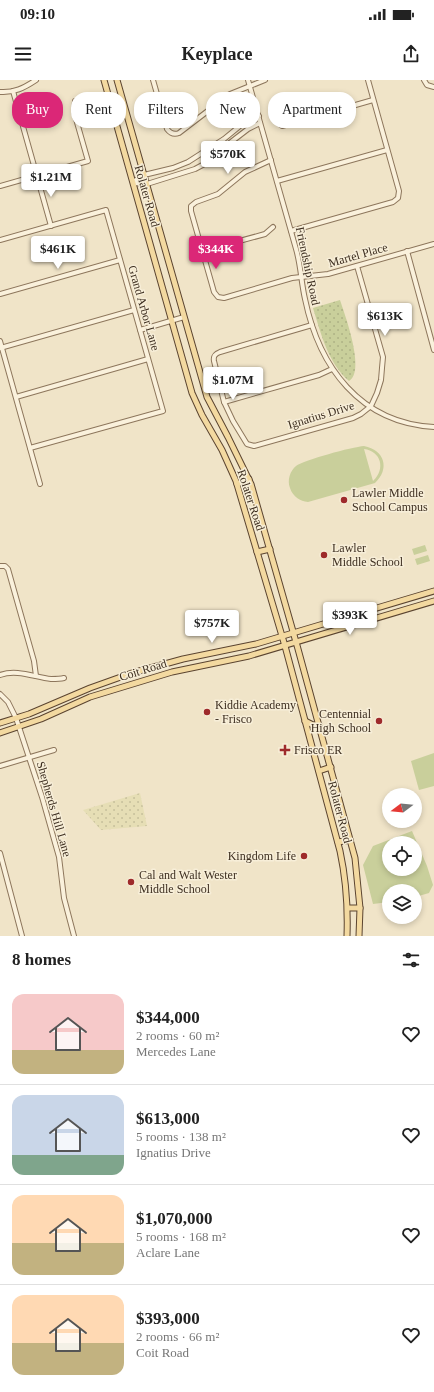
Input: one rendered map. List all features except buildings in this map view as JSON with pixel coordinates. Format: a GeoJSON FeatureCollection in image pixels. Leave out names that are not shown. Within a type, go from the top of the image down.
{"type":"FeatureCollection","features":[{"type":"Feature","properties":{"kind":"main road","name":"Rolater Road"},"geometry":{"type":"LineString","coordinates":[[104,80],[192,392],[202,415],[222,450],[237,484],[285,646],[345,872],[348,908],[347,936]]}},
{"type":"Feature","properties":{"kind":"main road","name":"Rolater Road"},"geometry":{"type":"LineString","coordinates":[[117,80],[207,397],[249,479],[294,632],[355,858],[360,908],[359,936]]}},
{"type":"Feature","properties":{"kind":"main road"},"geometry":{"type":"LineString","coordinates":[[237,484],[249,479]]}},
{"type":"Feature","properties":{"kind":"main road"},"geometry":{"type":"LineString","coordinates":[[257,552],[270,549]]}},
{"type":"Feature","properties":{"kind":"main road","name":"Coit Road"},"geometry":{"type":"LineString","coordinates":[[0,723],[132,673],[201,655],[249,645],[434,591]]}},
{"type":"Feature","properties":{"kind":"main road"},"geometry":{"type":"LineString","coordinates":[[422,595],[425,603]]}},
{"type":"Feature","properties":{"kind":"main road","name":"Coit Road"},"geometry":{"type":"LineString","coordinates":[[0,733],[56,713],[90,697],[135,683],[172,672],[249,656],[434,601]]}},
{"type":"Feature","properties":{"kind":"main road"},"geometry":{"type":"LineString","coordinates":[[201,655],[203,665]]}},
{"type":"Feature","properties":{"kind":"main road"},"geometry":{"type":"LineString","coordinates":[[132,673],[135,683]]}},
{"type":"Feature","properties":{"kind":"main road"},"geometry":{"type":"LineString","coordinates":[[305,721],[313,725],[319,725]]}},
{"type":"Feature","properties":{"kind":"main road"},"geometry":{"type":"LineString","coordinates":[[319,771],[331,767]]}},
{"type":"Feature","properties":{"kind":"main road"},"geometry":{"type":"LineString","coordinates":[[338,842],[350,840]]}},
{"type":"Feature","properties":{"kind":"main road"},"geometry":{"type":"LineString","coordinates":[[348,908],[360,908]]}},
{"type":"Feature","properties":{"kind":"street"},"geometry":{"type":"LineString","coordinates":[[0,92],[13,91],[25,87],[36,80]]}},
{"type":"Feature","properties":{"kind":"street"},"geometry":{"type":"LineString","coordinates":[[153,80],[167,128],[170,133],[175,134],[179,133],[226,97],[239,90],[265,80]]}},
{"type":"Feature","properties":{"kind":"street","name":"Friendship Road"},"geometry":{"type":"LineString","coordinates":[[248,80],[252,92]]}},
{"type":"Feature","properties":{"kind":"street"},"geometry":{"type":"LineString","coordinates":[[291,231],[395,201],[398,198],[399,191],[368,80]]}},
{"type":"Feature","properties":{"kind":"street"},"geometry":{"type":"LineString","coordinates":[[424,80],[427,85],[434,87]]}},
{"type":"Feature","properties":{"kind":"street"},"geometry":{"type":"LineString","coordinates":[[0,240],[51,226],[13,91]]}},
{"type":"Feature","properties":{"kind":"street"},"geometry":{"type":"LineString","coordinates":[[356,105],[373,100]]}},
{"type":"Feature","properties":{"kind":"street","name":"Friendship Road"},"geometry":{"type":"LineString","coordinates":[[260,123],[298,255],[305,300],[312,325],[320,348],[332,369],[349,389],[386,416],[413,424],[434,427]]}},
{"type":"Feature","properties":{"kind":"street"},"geometry":{"type":"LineString","coordinates":[[0,186],[88,161],[79,128]]}},
{"type":"Feature","properties":{"kind":"street"},"geometry":{"type":"LineString","coordinates":[[133,183],[144,175],[173,168],[188,162],[237,128]]}},
{"type":"Feature","properties":{"kind":"street"},"geometry":{"type":"LineString","coordinates":[[133,183],[147,184],[202,165],[250,128]]}},
{"type":"Feature","properties":{"kind":"street"},"geometry":{"type":"LineString","coordinates":[[210,148],[218,154]]}},
{"type":"Feature","properties":{"kind":"street"},"geometry":{"type":"LineString","coordinates":[[277,181],[387,150]]}},
{"type":"Feature","properties":{"kind":"street"},"geometry":{"type":"LineString","coordinates":[[197,157],[202,165]]}},
{"type":"Feature","properties":{"kind":"street"},"geometry":{"type":"LineString","coordinates":[[271,160],[245,172],[218,194],[192,205],[191,211],[203,251],[265,234],[273,226]]}},
{"type":"Feature","properties":{"kind":"street","name":"Grand Arbor Lane"},"geometry":{"type":"LineString","coordinates":[[30,448],[163,411],[106,210],[51,226]]}},
{"type":"Feature","properties":{"kind":"street","name":"Martel Place"},"geometry":{"type":"LineString","coordinates":[[203,251],[214,292],[218,297],[224,298],[292,278],[328,274],[434,244]]}},
{"type":"Feature","properties":{"kind":"street"},"geometry":{"type":"LineString","coordinates":[[407,251],[434,350]]}},
{"type":"Feature","properties":{"kind":"street"},"geometry":{"type":"LineString","coordinates":[[0,294],[120,260]]}},
{"type":"Feature","properties":{"kind":"street","name":"Ignatius Drive"},"geometry":{"type":"LineString","coordinates":[[224,402],[247,444],[250,446],[353,418],[371,406],[382,380],[383,357],[357,266]]}},
{"type":"Feature","properties":{"kind":"street"},"geometry":{"type":"LineString","coordinates":[[1,347],[134,310]]}},
{"type":"Feature","properties":{"kind":"street"},"geometry":{"type":"LineString","coordinates":[[140,330],[184,317]]}},
{"type":"Feature","properties":{"kind":"street"},"geometry":{"type":"LineString","coordinates":[[312,325],[220,352],[215,355],[214,361],[224,402],[319,375],[332,369]]}},
{"type":"Feature","properties":{"kind":"street"},"geometry":{"type":"LineString","coordinates":[[0,342],[40,484]]}},
{"type":"Feature","properties":{"kind":"street"},"geometry":{"type":"LineString","coordinates":[[16,397],[148,359]]}},
{"type":"Feature","properties":{"kind":"street"},"geometry":{"type":"LineString","coordinates":[[0,566],[6,566],[9,570],[34,661],[36,676]]}},
{"type":"Feature","properties":{"kind":"street"},"geometry":{"type":"LineString","coordinates":[[0,675],[6,673],[26,673],[52,679],[64,678]]}},
{"type":"Feature","properties":{"kind":"street","name":"Shepherds Hill Lane"},"geometry":{"type":"LineString","coordinates":[[0,694],[8,702],[16,718],[42,797],[59,857],[64,898],[74,936]]}},
{"type":"Feature","properties":{"kind":"street"},"geometry":{"type":"LineString","coordinates":[[0,766],[54,750]]}},
{"type":"Feature","properties":{"kind":"street"},"geometry":{"type":"LineString","coordinates":[[0,853],[22,936]]}},
{"type":"Feature","properties":{"kind":"shaded area"},"geometry":{"type":"Polygon","coordinates":[[[140,793],[147,826],[101,830],[83,810],[140,793]]]}},
{"type":"Feature","properties":{"kind":"green space"},"geometry":{"type":"Polygon","coordinates":[[[340,300],[350,330],[355,355],[354,376],[349,381],[330,357],[322,338],[313,308],[340,300]]]}},
{"type":"Feature","properties":{"kind":"green space"},"geometry":{"type":"Polygon","coordinates":[[[364,446],[371,448],[381,456],[384,466],[383,472],[375,483],[308,502],[300,500],[293,494],[289,485],[289,479],[296,466],[318,457],[364,446]],[[364,449],[373,481],[379,471],[380,461],[378,457],[370,450],[364,449]]]}},
{"type":"Feature","properties":{"kind":"green space"},"geometry":{"type":"Polygon","coordinates":[[[425,545],[427,551],[414,555],[412,549],[425,545]]]}},
{"type":"Feature","properties":{"kind":"green space"},"geometry":{"type":"Polygon","coordinates":[[[428,555],[430,561],[417,565],[415,559],[428,555]]]}},
{"type":"Feature","properties":{"kind":"green space"},"geometry":{"type":"Polygon","coordinates":[[[434,753],[434,786],[422,789],[418,788],[411,761],[434,753]]]}},
{"type":"Feature","properties":{"kind":"green space"},"geometry":{"type":"Polygon","coordinates":[[[412,831],[414,836],[399,836],[412,831]]]}},
{"type":"Feature","properties":{"kind":"green space"},"geometry":{"type":"Polygon","coordinates":[[[382,843],[382,876],[422,876],[422,854],[433,885],[429,893],[422,895],[422,884],[382,884],[382,903],[373,904],[363,865],[373,846],[382,843]]]}},
{"type":"Feature","properties":{"kind":"place","name":"Lawler Middle School Campus"},"geometry":{"type":"Point","coordinates":[344,500]}},
{"type":"Feature","properties":{"kind":"place","name":"Lawler Middle School"},"geometry":{"type":"Point","coordinates":[324,555]}},
{"type":"Feature","properties":{"kind":"place","name":"Kiddie Academy - Frisco"},"geometry":{"type":"Point","coordinates":[207,712]}},
{"type":"Feature","properties":{"kind":"place","name":"Centennial High School"},"geometry":{"type":"Point","coordinates":[379,721]}},
{"type":"Feature","properties":{"kind":"place","name":"Frisco ER"},"geometry":{"type":"Point","coordinates":[285,750]}},
{"type":"Feature","properties":{"kind":"place","name":"Kingdom Life"},"geometry":{"type":"Point","coordinates":[304,856]}},
{"type":"Feature","properties":{"kind":"place","name":"Cal and Walt Wester Middle School"},"geometry":{"type":"Point","coordinates":[131,882]}}]}
